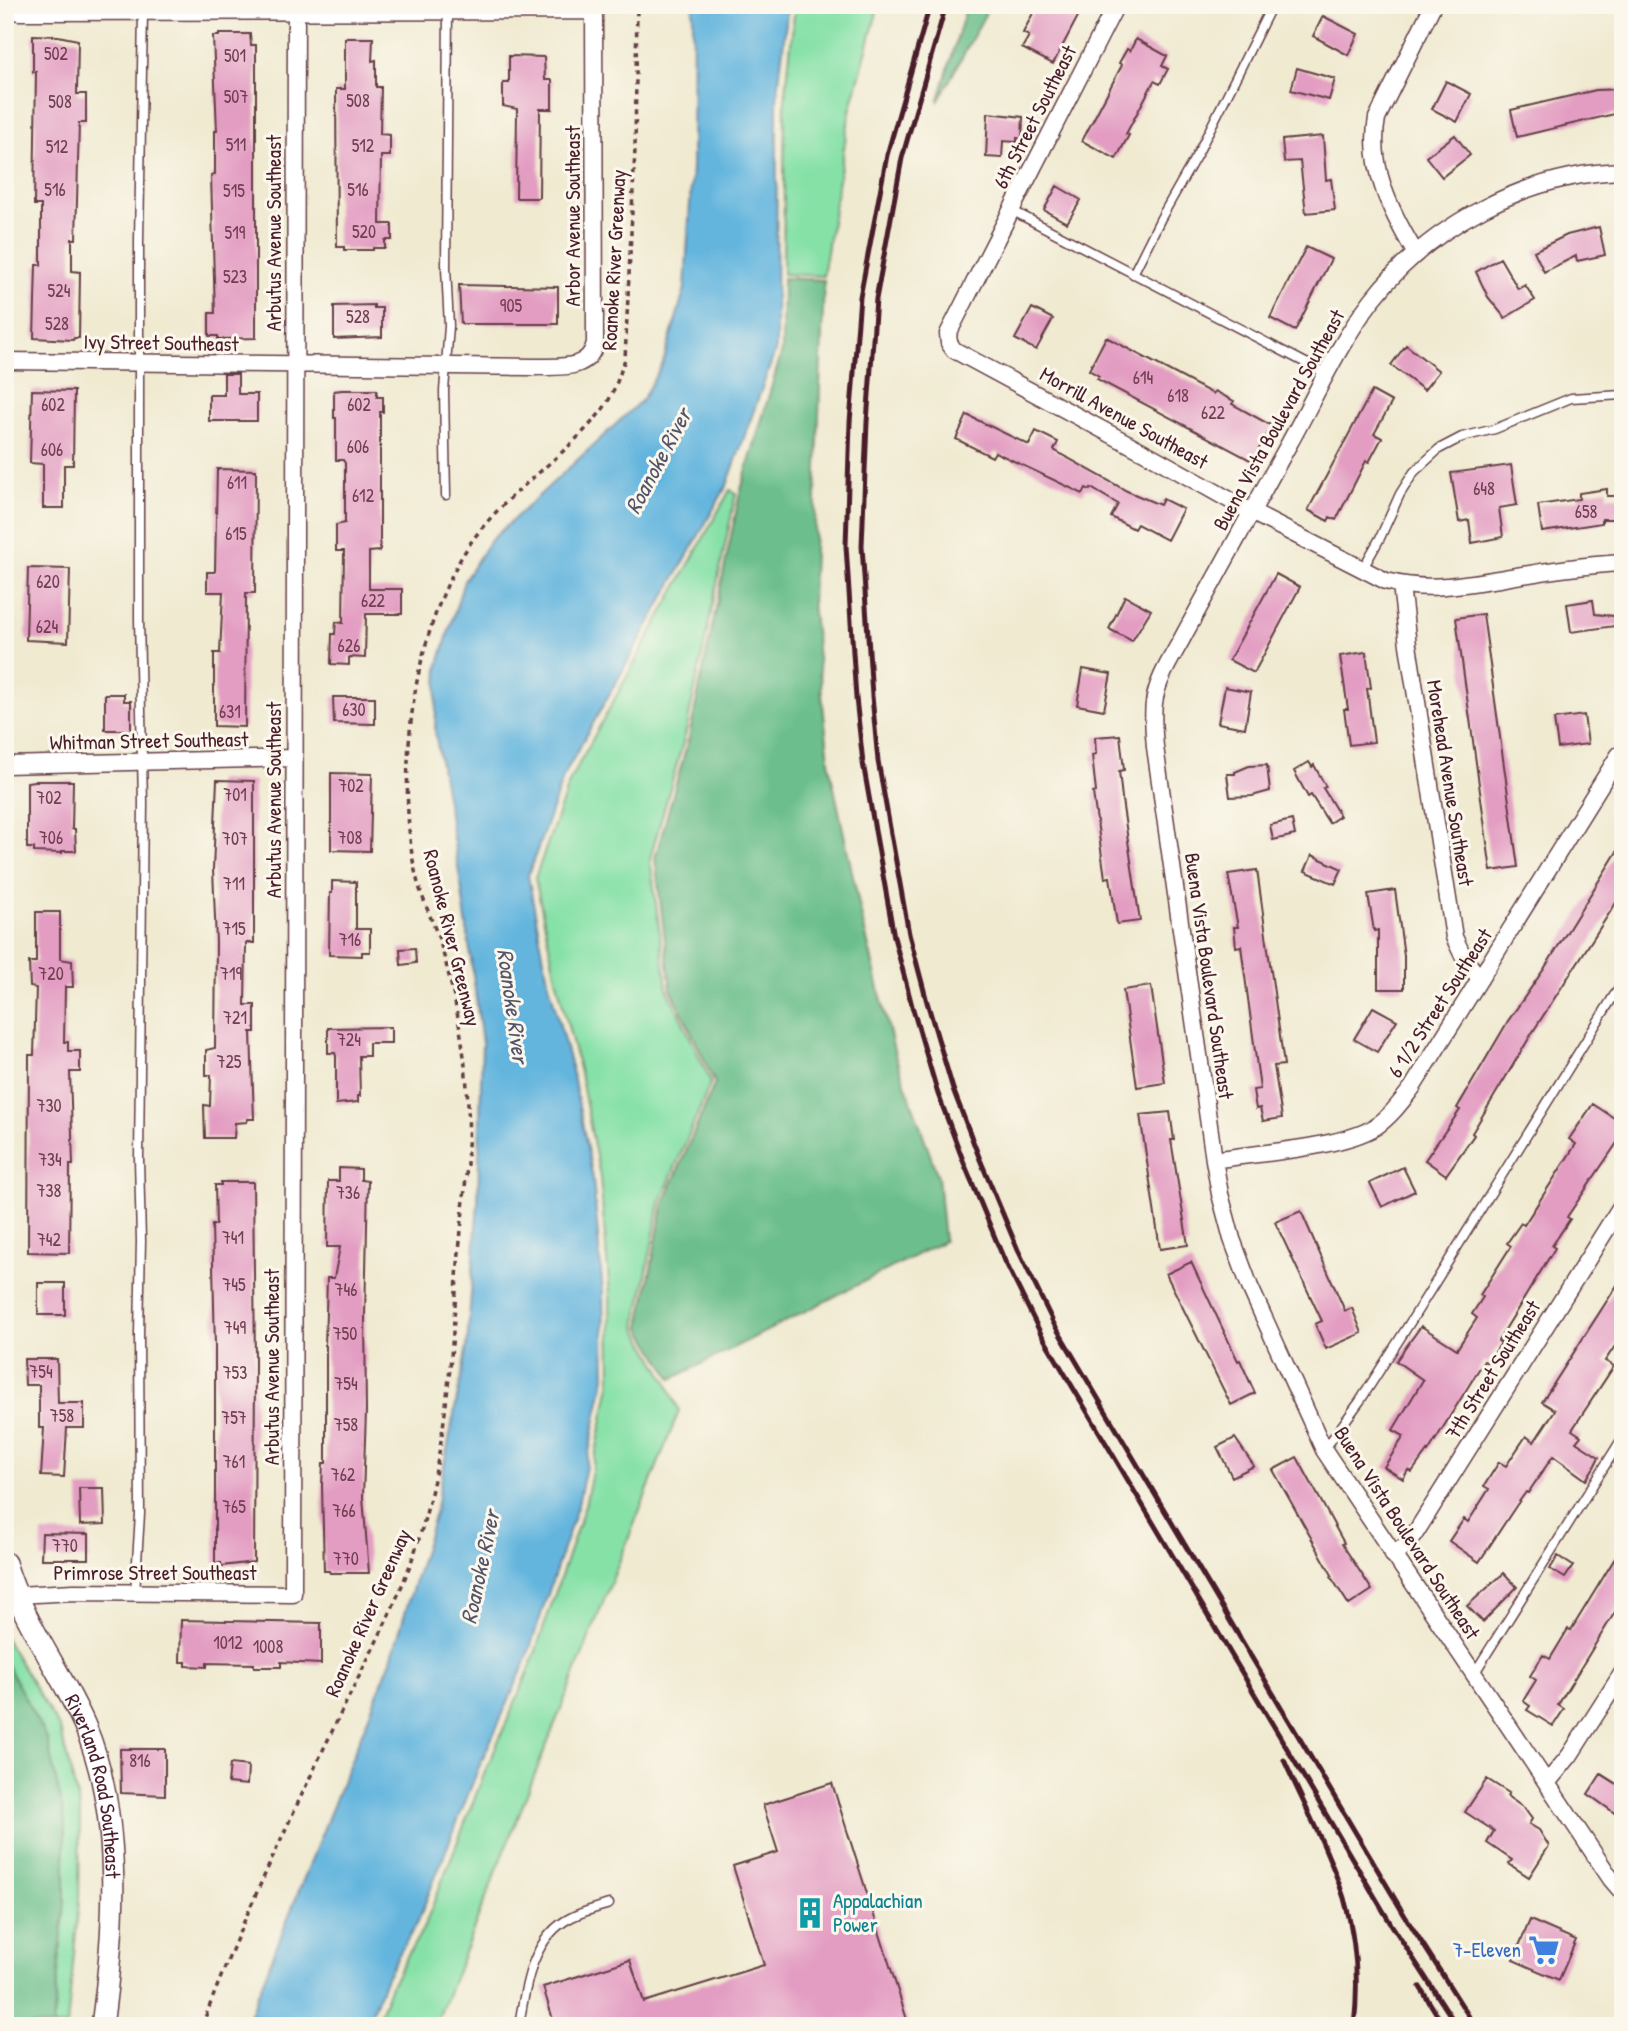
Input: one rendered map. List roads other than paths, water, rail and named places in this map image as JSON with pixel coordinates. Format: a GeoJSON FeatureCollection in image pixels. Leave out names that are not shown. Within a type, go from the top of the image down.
{"type":"FeatureCollection","features":[{"type":"Feature","properties":{"kind":"main road","name":"Riverland Road Southeast"},"geometry":{"type":"LineString","coordinates":[[5,1563],[17,1595],[84,1724],[98,1762],[106,1797],[110,1836],[111,1906],[109,1961],[102,2026]]}},
{"type":"Feature","properties":{"kind":"street","name":"6th Street Southeast"},"geometry":{"type":"LineString","coordinates":[[1011,211],[1116,5]]}},
{"type":"Feature","properties":{"kind":"street"},"geometry":{"type":"LineString","coordinates":[[1416,254],[1384,191],[1375,159],[1374,139],[1377,118],[1433,5]]}},
{"type":"Feature","properties":{"kind":"street"},"geometry":{"type":"LineString","coordinates":[[5,8],[19,12],[143,8],[594,8]]}},
{"type":"Feature","properties":{"kind":"street","name":"Arbutus Avenue Southeast"},"geometry":{"type":"LineString","coordinates":[[293,1594],[296,8]]}},
{"type":"Feature","properties":{"kind":"street","name":"Arbor Avenue Southeast"},"geometry":{"type":"LineString","coordinates":[[526,367],[578,366],[594,351],[594,8]]}},
{"type":"Feature","properties":{"kind":"street","name":"Buena Vista Boulevard Southeast"},"geometry":{"type":"LineString","coordinates":[[1623,171],[1566,176],[1537,184],[1468,218],[1416,254],[1395,273],[1357,322],[1327,374],[1159,683],[1154,703],[1155,747],[1214,1160],[1232,1239],[1250,1287],[1324,1450],[1611,1879],[1623,1893]]}},
{"type":"Feature","properties":{"kind":"street","name":"Morrill Avenue Southeast"},"geometry":{"type":"LineString","coordinates":[[1011,211],[948,334],[949,343],[954,350],[1251,512],[1362,570],[1401,585],[1440,588],[1593,564],[1623,562]]}},
{"type":"Feature","properties":{"kind":"street","name":"Ivy Street Southeast"},"geometry":{"type":"LineString","coordinates":[[5,361],[526,367]]}},
{"type":"Feature","properties":{"kind":"street","name":"Morehead Avenue Southeast"},"geometry":{"type":"LineString","coordinates":[[1401,585],[1454,937],[1464,958],[1480,979]]}},
{"type":"Feature","properties":{"kind":"street","name":"6 1/2 Street Southeast"},"geometry":{"type":"LineString","coordinates":[[1214,1160],[1354,1137],[1392,1114],[1412,1088],[1619,755]]}},
{"type":"Feature","properties":{"kind":"street","name":"Whitman Street Southeast"},"geometry":{"type":"LineString","coordinates":[[5,765],[294,758]]}},
{"type":"Feature","properties":{"kind":"street","name":"7th Street Southeast"},"geometry":{"type":"LineString","coordinates":[[1393,1555],[1409,1543],[1618,1222],[1623,1203]]}},
{"type":"Feature","properties":{"kind":"street","name":"Primrose Street Southeast"},"geometry":{"type":"LineString","coordinates":[[17,1595],[74,1592],[293,1594]]}},
{"type":"Feature","properties":{"kind":"street"},"geometry":{"type":"LineString","coordinates":[[1547,1783],[1570,1755],[1623,1672]]}},
{"type":"Feature","properties":{"kind":"lane"},"geometry":{"type":"LineString","coordinates":[[1133,274],[1199,151],[1272,5]]}},
{"type":"Feature","properties":{"kind":"lane"},"geometry":{"type":"LineString","coordinates":[[135,1593],[140,1514],[142,761],[139,619],[139,240],[143,8]]}},
{"type":"Feature","properties":{"kind":"lane"},"geometry":{"type":"LineString","coordinates":[[446,495],[446,367],[449,326],[446,268],[448,8]]}},
{"type":"Feature","properties":{"kind":"lane"},"geometry":{"type":"LineString","coordinates":[[1011,211],[1327,374]]}},
{"type":"Feature","properties":{"kind":"lane"},"geometry":{"type":"LineString","coordinates":[[1362,570],[1414,472],[1438,449],[1462,437],[1496,429],[1571,398],[1623,395]]}},
{"type":"Feature","properties":{"kind":"lane"},"geometry":{"type":"LineString","coordinates":[[1324,1450],[1360,1401],[1413,1318],[1623,981]]}},
{"type":"Feature","properties":{"kind":"lane"},"geometry":{"type":"LineString","coordinates":[[1474,1674],[1623,1437]]}},
{"type":"Feature","properties":{"kind":"lane"},"geometry":{"type":"LineString","coordinates":[[519,2026],[525,1983],[539,1950],[555,1928],[571,1917],[609,1904]]}},
{"type":"Feature","properties":{"kind":"water","name":"Roanoke River"},"geometry":{"type":"Polygon","coordinates":[[[693,5],[788,5],[777,99],[776,349],[727,485],[564,775],[528,876],[548,980],[573,1075],[593,1179],[603,1294],[605,1377],[578,1504],[524,1666],[479,1767],[418,1921],[386,1977],[366,2026],[245,2026],[391,1660],[435,1513],[467,1346],[478,1202],[482,1043],[462,891],[435,731],[438,667],[464,581],[489,542],[642,400],[663,363],[685,288],[692,168],[693,5]]]}},
{"type":"Feature","properties":{"kind":"railway"},"geometry":{"type":"LineString","coordinates":[[930,5],[887,155],[860,297],[850,422],[846,546],[856,698],[863,763],[894,937],[938,1094],[1003,1257],[1040,1332],[1391,1924],[1457,2026]]}},
{"type":"Feature","properties":{"kind":"railway"},"geometry":{"type":"LineString","coordinates":[[946,5],[902,158],[876,299],[862,546],[878,761],[909,934],[953,1089],[1018,1250],[1054,1324],[1405,1916],[1475,2026]]}},
{"type":"Feature","properties":{"kind":"railway"},"geometry":{"type":"LineString","coordinates":[[1284,1760],[1331,1863],[1348,1913],[1355,1961],[1354,2026]]}},
{"type":"Feature","properties":{"kind":"railway"},"geometry":{"type":"LineString","coordinates":[[1420,1987],[1444,2026]]}},
{"type":"Feature","properties":{"kind":"place","name":"Appalachian Power"},"geometry":{"type":"Point","coordinates":[810,1913]}},
{"type":"Feature","properties":{"kind":"place","name":"7-Eleven"},"geometry":{"type":"Point","coordinates":[1544,1950]}}]}
